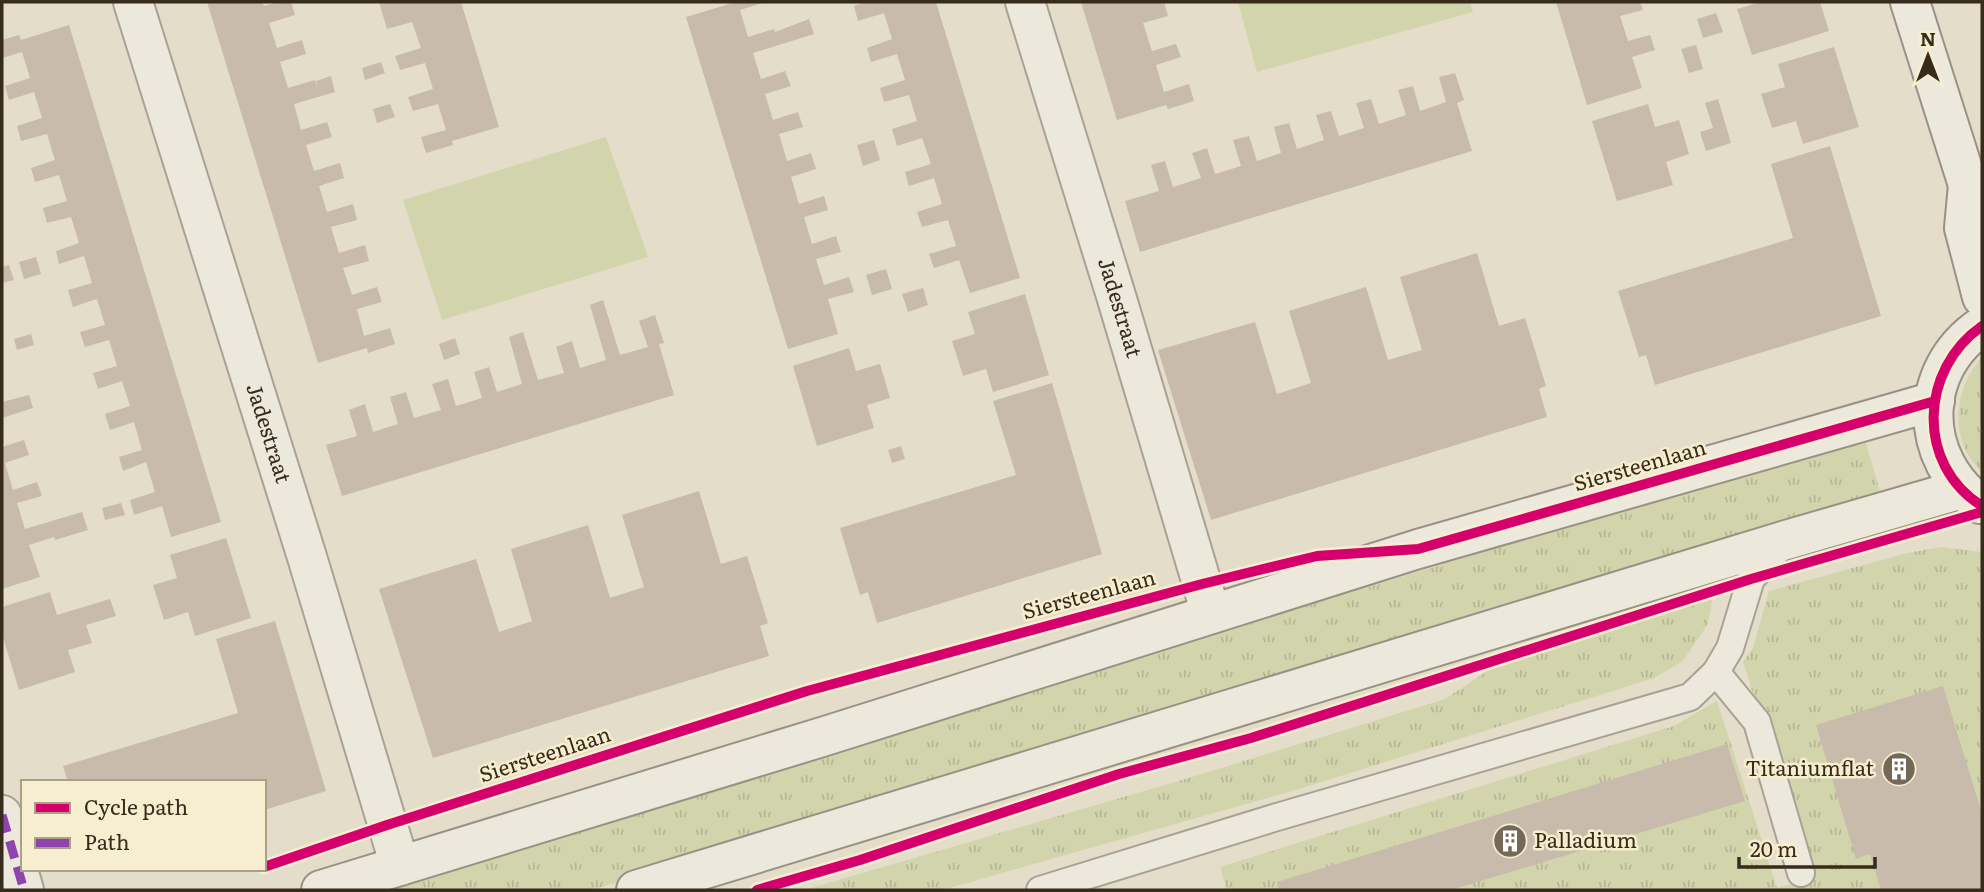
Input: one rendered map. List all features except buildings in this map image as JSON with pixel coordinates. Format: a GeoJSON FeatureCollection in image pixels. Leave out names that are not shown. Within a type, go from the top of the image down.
{"type":"FeatureCollection","features":[{"type":"Feature","properties":{"kind":"main road","name":"Jadestraat"},"geometry":{"type":"LineString","coordinates":[[133,2],[307,557],[400,866]]}},
{"type":"Feature","properties":{"kind":"main road","name":"Jadestraat"},"geometry":{"type":"LineString","coordinates":[[1025,2],[1211,614]]}},
{"type":"Feature","properties":{"kind":"main road"},"geometry":{"type":"LineString","coordinates":[[1910,2],[1975,194],[1964,228],[1982,297]]}},
{"type":"Feature","properties":{"kind":"main road"},"geometry":{"type":"LineString","coordinates":[[636,890],[1786,540],[1972,497],[1949,472],[1940,452],[1934,431],[1934,401],[1944,368],[1955,350],[1982,326]]}},
{"type":"Feature","properties":{"kind":"main road","name":"Siersteenlaan"},"geometry":{"type":"LineString","coordinates":[[321,890],[822,737],[1418,549],[1934,401]]}},
{"type":"Feature","properties":{"kind":"main road"},"geometry":{"type":"LineString","coordinates":[[2,815],[24,890]]}},
{"type":"Feature","properties":{"kind":"lane"},"geometry":{"type":"LineString","coordinates":[[1040,890],[1277,817],[1690,698],[1716,672],[1730,648],[1751,579],[1786,540]]}},
{"type":"Feature","properties":{"kind":"lane"},"geometry":{"type":"LineString","coordinates":[[1716,672],[1757,722],[1801,873]]}},
{"type":"Feature","properties":{"kind":"green space"},"geometry":{"type":"Polygon","coordinates":[[[1238,2],[1470,2],[1473,12],[1257,72],[1238,2]]]}},
{"type":"Feature","properties":{"kind":"green space"},"geometry":{"type":"Polygon","coordinates":[[[606,137],[648,257],[442,320],[403,200],[606,137]]]}},
{"type":"Feature","properties":{"kind":"green space"},"geometry":{"type":"Polygon","coordinates":[[[1982,358],[1982,473],[1971,460],[1961,439],[1958,414],[1968,378],[1982,358]]]}},
{"type":"Feature","properties":{"kind":"green space"},"geometry":{"type":"Polygon","coordinates":[[[1864,436],[1881,495],[592,890],[375,890],[1864,436]]]}},
{"type":"Feature","properties":{"kind":"green space"},"geometry":{"type":"Polygon","coordinates":[[[1942,547],[1982,552],[1982,890],[1227,890],[1220,867],[1674,726],[1717,701],[1777,888],[1811,878],[1743,662],[1753,648],[1769,591],[1907,553],[1942,547]]]}},
{"type":"Feature","properties":{"kind":"green space"},"geometry":{"type":"Polygon","coordinates":[[[1713,596],[1708,624],[1683,661],[1654,678],[1296,790],[942,890],[804,890],[1192,777],[1445,699],[1501,662],[1713,596]]]}},
{"type":"Feature","properties":{"kind":"marked path"},"geometry":{"type":"LineString","coordinates":[[2,815],[24,890]]}},
{"type":"Feature","properties":{"kind":"cycle path"},"geometry":{"type":"LineString","coordinates":[[1982,326],[1961,344],[1946,366],[1937,391],[1934,416],[1936,442],[1945,466],[1960,488],[1982,506]]}},
{"type":"Feature","properties":{"kind":"cycle path"},"geometry":{"type":"LineString","coordinates":[[266,866],[807,691],[1202,584],[1317,556],[1418,549],[1935,401]]}},
{"type":"Feature","properties":{"kind":"cycle path"},"geometry":{"type":"LineString","coordinates":[[757,890],[860,860],[1119,774],[1251,738],[1751,579],[1982,512]]}},
{"type":"Feature","properties":{"kind":"place","name":"Titaniumflat"},"geometry":{"type":"Point","coordinates":[1899,769]}},
{"type":"Feature","properties":{"kind":"place","name":"Palladium"},"geometry":{"type":"Point","coordinates":[1510,841]}}]}
